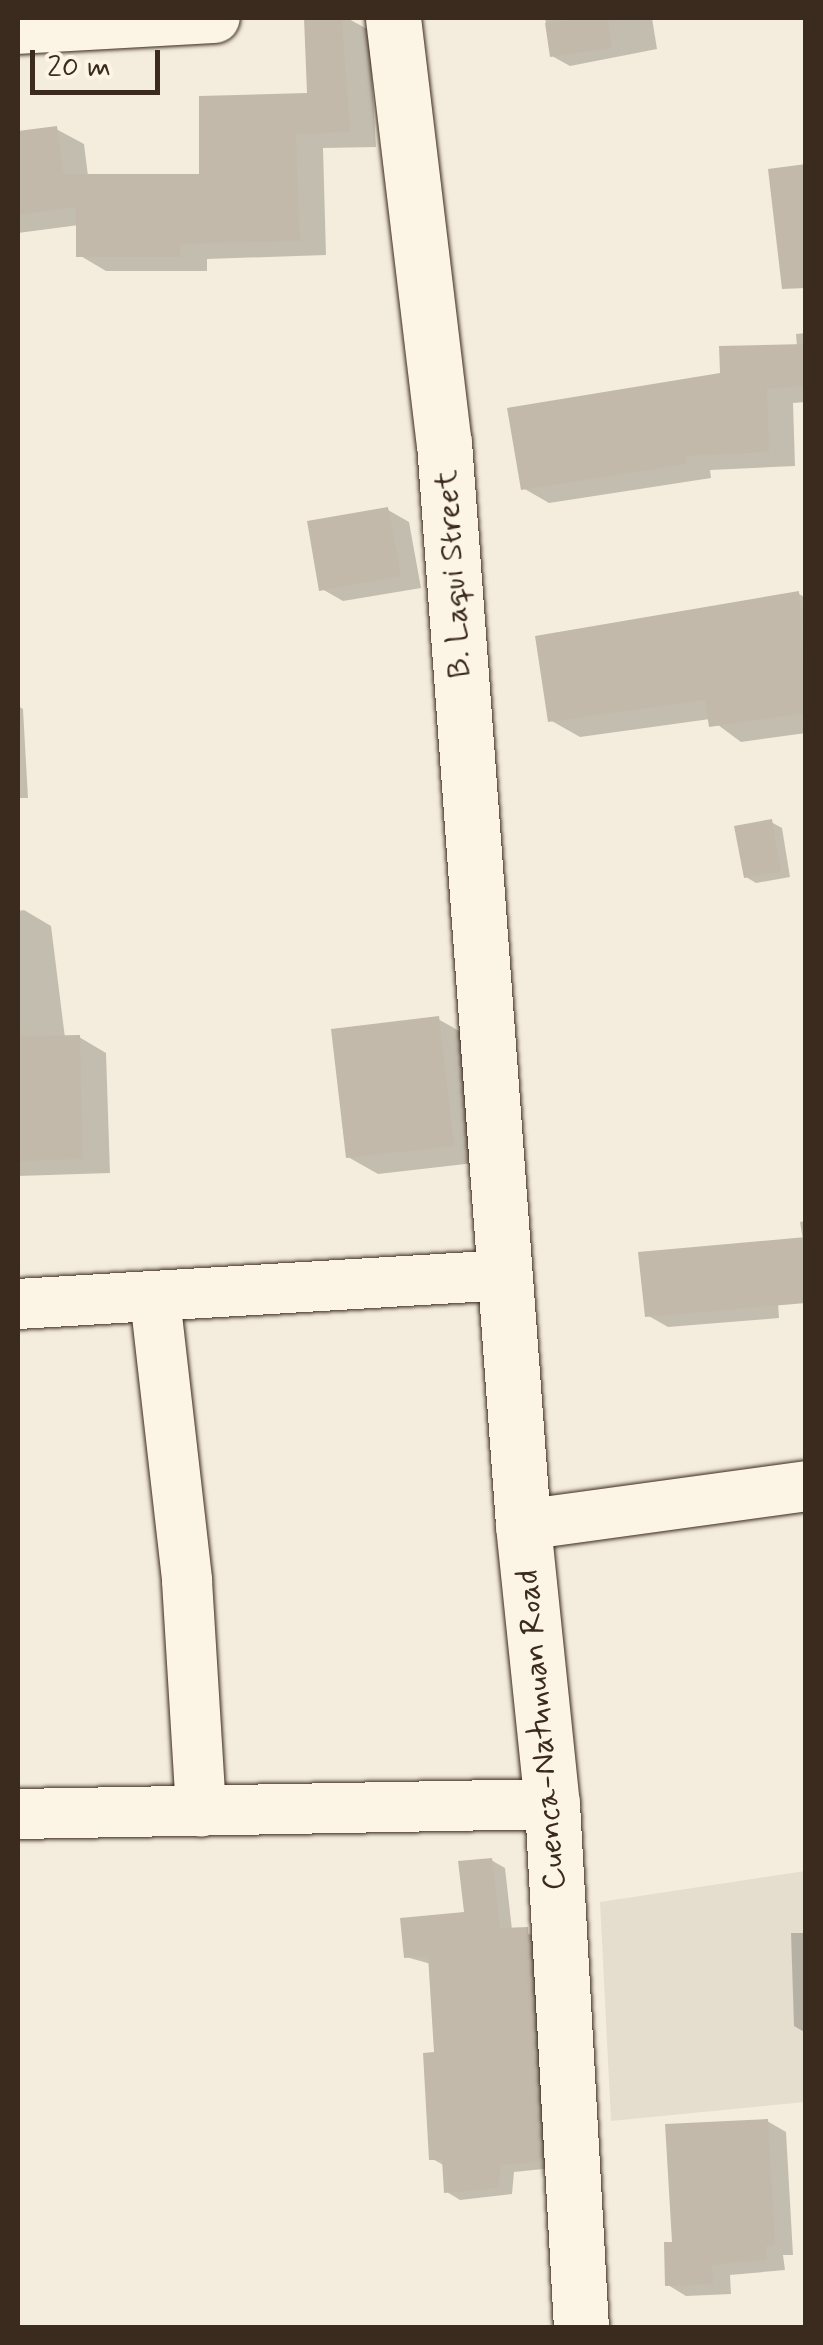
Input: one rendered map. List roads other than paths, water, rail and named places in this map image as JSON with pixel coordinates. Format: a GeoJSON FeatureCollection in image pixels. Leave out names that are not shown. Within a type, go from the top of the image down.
{"type":"FeatureCollection","features":[{"type":"Feature","properties":{"kind":"main road","name":"B. Laqui Street"},"geometry":{"type":"LineString","coordinates":[[393,18],[444,442],[498,1132]]}},
{"type":"Feature","properties":{"kind":"main road","name":"Cuenca-Natunuan Road"},"geometry":{"type":"LineString","coordinates":[[498,1132],[523,1524],[552,1804],[582,2328]]}},
{"type":"Feature","properties":{"kind":"street"},"geometry":{"type":"LineString","coordinates":[[18,29],[215,18]]}},
{"type":"Feature","properties":{"kind":"street"},"geometry":{"type":"LineString","coordinates":[[18,1304],[506,1274]]}},
{"type":"Feature","properties":{"kind":"street"},"geometry":{"type":"LineString","coordinates":[[155,1298],[186,1581],[201,1812]]}},
{"type":"Feature","properties":{"kind":"street"},"geometry":{"type":"LineString","coordinates":[[523,1524],[806,1486]]}},
{"type":"Feature","properties":{"kind":"street"},"geometry":{"type":"LineString","coordinates":[[18,1814],[552,1804]]}}]}
